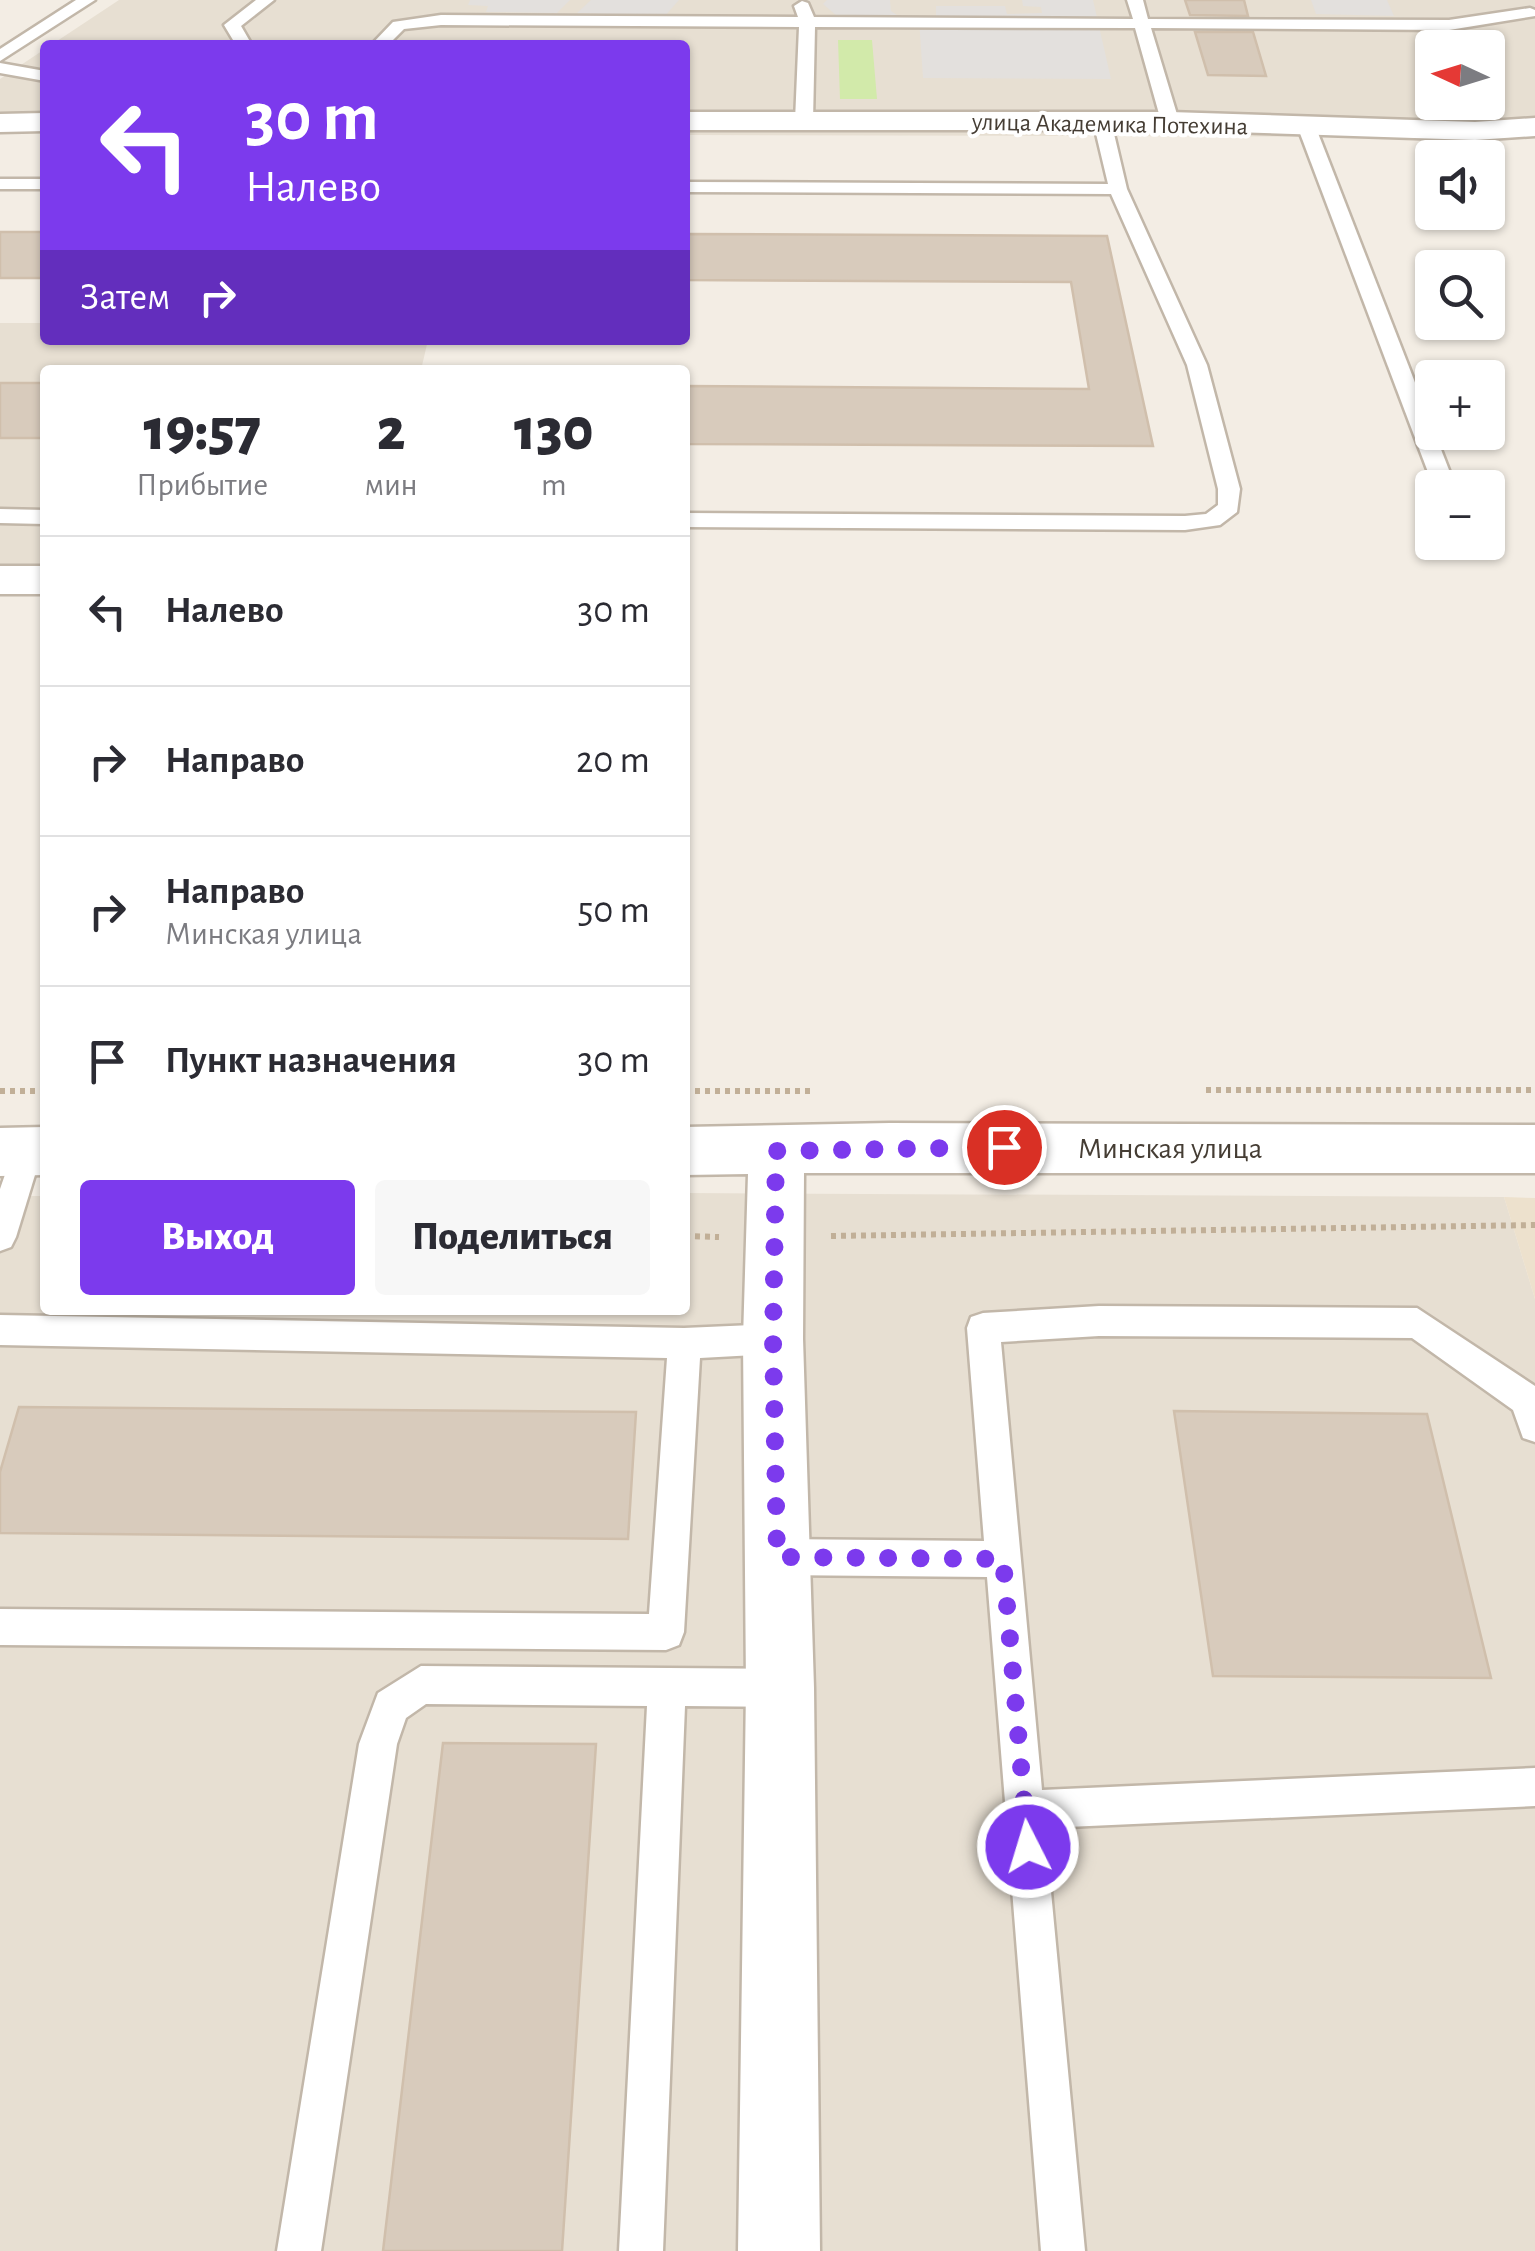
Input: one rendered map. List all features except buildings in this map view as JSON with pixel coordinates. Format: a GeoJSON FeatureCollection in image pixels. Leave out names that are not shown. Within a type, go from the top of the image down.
{"type":"FeatureCollection","features":[{"type":"Feature","properties":{"kind":"street","name":"улица Академика Потехина"},"geometry":{"type":"LineString","coordinates":[[690,122],[1170,121],[1475,131],[1535,127]]}},
{"type":"Feature","properties":{"kind":"street"},"geometry":{"type":"LineString","coordinates":[[0,122],[40,122]]}},
{"type":"Feature","properties":{"kind":"street"},"geometry":{"type":"LineString","coordinates":[[0,580],[40,580]]}},
{"type":"Feature","properties":{"kind":"street","name":"Минская улица"},"geometry":{"type":"LineString","coordinates":[[690,1150],[890,1147],[1535,1150]]}},
{"type":"Feature","properties":{"kind":"street"},"geometry":{"type":"LineString","coordinates":[[776,1151],[773,1339],[780,1688],[779,2251]]}},
{"type":"Feature","properties":{"kind":"lane"},"geometry":{"type":"LineString","coordinates":[[0,56],[87,0]]}},
{"type":"Feature","properties":{"kind":"lane"},"geometry":{"type":"LineString","coordinates":[[241,40],[232,25],[266,0]]}},
{"type":"Feature","properties":{"kind":"lane"},"geometry":{"type":"LineString","coordinates":[[604,21],[626,0]]}},
{"type":"Feature","properties":{"kind":"lane"},"geometry":{"type":"LineString","coordinates":[[804,121],[807,20],[801,7],[808,0]]}},
{"type":"Feature","properties":{"kind":"lane"},"geometry":{"type":"LineString","coordinates":[[1135,0],[1170,121]]}},
{"type":"Feature","properties":{"kind":"lane"},"geometry":{"type":"LineString","coordinates":[[1290,0],[1300,25]]}},
{"type":"Feature","properties":{"kind":"lane"},"geometry":{"type":"LineString","coordinates":[[384,40],[399,25],[441,20],[1449,26],[1530,13]]}},
{"type":"Feature","properties":{"kind":"lane"},"geometry":{"type":"LineString","coordinates":[[0,68],[40,75]]}},
{"type":"Feature","properties":{"kind":"lane"},"geometry":{"type":"LineString","coordinates":[[690,520],[1185,524],[1212,520],[1228,507],[1229,489],[1197,365],[1118,190],[1102,121]]}},
{"type":"Feature","properties":{"kind":"lane"},"geometry":{"type":"LineString","coordinates":[[1307,128],[1438,470]]}},
{"type":"Feature","properties":{"kind":"lane"},"geometry":{"type":"LineString","coordinates":[[0,184],[40,184]]}},
{"type":"Feature","properties":{"kind":"lane"},"geometry":{"type":"LineString","coordinates":[[690,188],[1118,190]]}},
{"type":"Feature","properties":{"kind":"lane"},"geometry":{"type":"LineString","coordinates":[[0,516],[40,517]]}},
{"type":"Feature","properties":{"kind":"lane"},"geometry":{"type":"LineString","coordinates":[[0,1237],[24,1152]]}},
{"type":"Feature","properties":{"kind":"lane"},"geometry":{"type":"LineString","coordinates":[[1063,2251],[983,1328],[1099,1321],[1417,1322],[1528,1400],[1535,1426]]}},
{"type":"Feature","properties":{"kind":"lane"},"geometry":{"type":"LineString","coordinates":[[0,1330],[684,1343],[773,1339]]}},
{"type":"Feature","properties":{"kind":"lane"},"geometry":{"type":"LineString","coordinates":[[0,1627],[666,1632],[684,1343]]}},
{"type":"Feature","properties":{"kind":"lane"},"geometry":{"type":"LineString","coordinates":[[777,1557],[1003,1559]]}},
{"type":"Feature","properties":{"kind":"lane"},"geometry":{"type":"LineString","coordinates":[[299,2251],[378,1744],[391,1706],[421,1684],[780,1688]]}},
{"type":"Feature","properties":{"kind":"lane"},"geometry":{"type":"LineString","coordinates":[[642,2251],[667,1688]]}},
{"type":"Feature","properties":{"kind":"lane"},"geometry":{"type":"LineString","coordinates":[[1024,1810],[1535,1787]]}},
{"type":"Feature","properties":{"kind":"path"},"geometry":{"type":"LineString","coordinates":[[0,1092],[40,1092]]}},
{"type":"Feature","properties":{"kind":"path"},"geometry":{"type":"LineString","coordinates":[[690,1236],[774,1238],[1535,1224]]}},
{"type":"Feature","properties":{"kind":"shaded area"},"geometry":{"type":"Polygon","coordinates":[[[119,0],[1535,0],[1535,137],[690,135],[690,40],[59,40],[119,0]]]}},
{"type":"Feature","properties":{"kind":"shaded area"},"geometry":{"type":"Polygon","coordinates":[[[470,0],[570,0],[557,13],[486,12],[488,6],[468,5],[470,0]]]}},
{"type":"Feature","properties":{"kind":"shaded area"},"geometry":{"type":"Polygon","coordinates":[[[591,0],[679,0],[665,16],[577,13],[591,0]]]}},
{"type":"Feature","properties":{"kind":"shaded area"},"geometry":{"type":"Polygon","coordinates":[[[827,0],[890,0],[891,11],[897,15],[837,16],[823,4],[827,0]]]}},
{"type":"Feature","properties":{"kind":"shaded area"},"geometry":{"type":"Polygon","coordinates":[[[1022,0],[1093,0],[1111,79],[923,78],[919,19],[936,19],[936,6],[1005,6],[1007,14],[1042,13],[1041,7],[1023,6],[1022,0]]]}},
{"type":"Feature","properties":{"kind":"shaded area"},"geometry":{"type":"Polygon","coordinates":[[[1311,0],[1387,0],[1394,16],[1316,14],[1311,0]]]}},
{"type":"Feature","properties":{"kind":"shaded area"},"geometry":{"type":"Polygon","coordinates":[[[40,52],[40,114],[0,115],[0,79],[40,52]]]}},
{"type":"Feature","properties":{"kind":"shaded area"},"geometry":{"type":"Polygon","coordinates":[[[0,323],[40,323],[40,345],[427,345],[422,365],[40,365],[40,571],[0,571],[0,323]]]}},
{"type":"Feature","properties":{"kind":"shaded area"},"geometry":{"type":"Polygon","coordinates":[[[690,1193],[1504,1197],[1535,1299],[1535,2251],[0,2251],[0,1196],[40,1196],[40,1315],[690,1315],[690,1193]]]}},
{"type":"Feature","properties":{"kind":"shaded area"},"geometry":{"type":"Polygon","coordinates":[[[1504,1197],[1535,1198],[1535,1299],[1504,1197]]]}},
{"type":"Feature","properties":{"kind":"green space"},"geometry":{"type":"Polygon","coordinates":[[[838,40],[872,40],[877,99],[840,99],[838,40]]]}},
{"type":"Feature","properties":{"kind":"route"},"geometry":{"type":"LineString","coordinates":[[1004,1147],[776,1151],[773,1339],[777,1557],[1003,1559],[1028,1847]]}}]}
